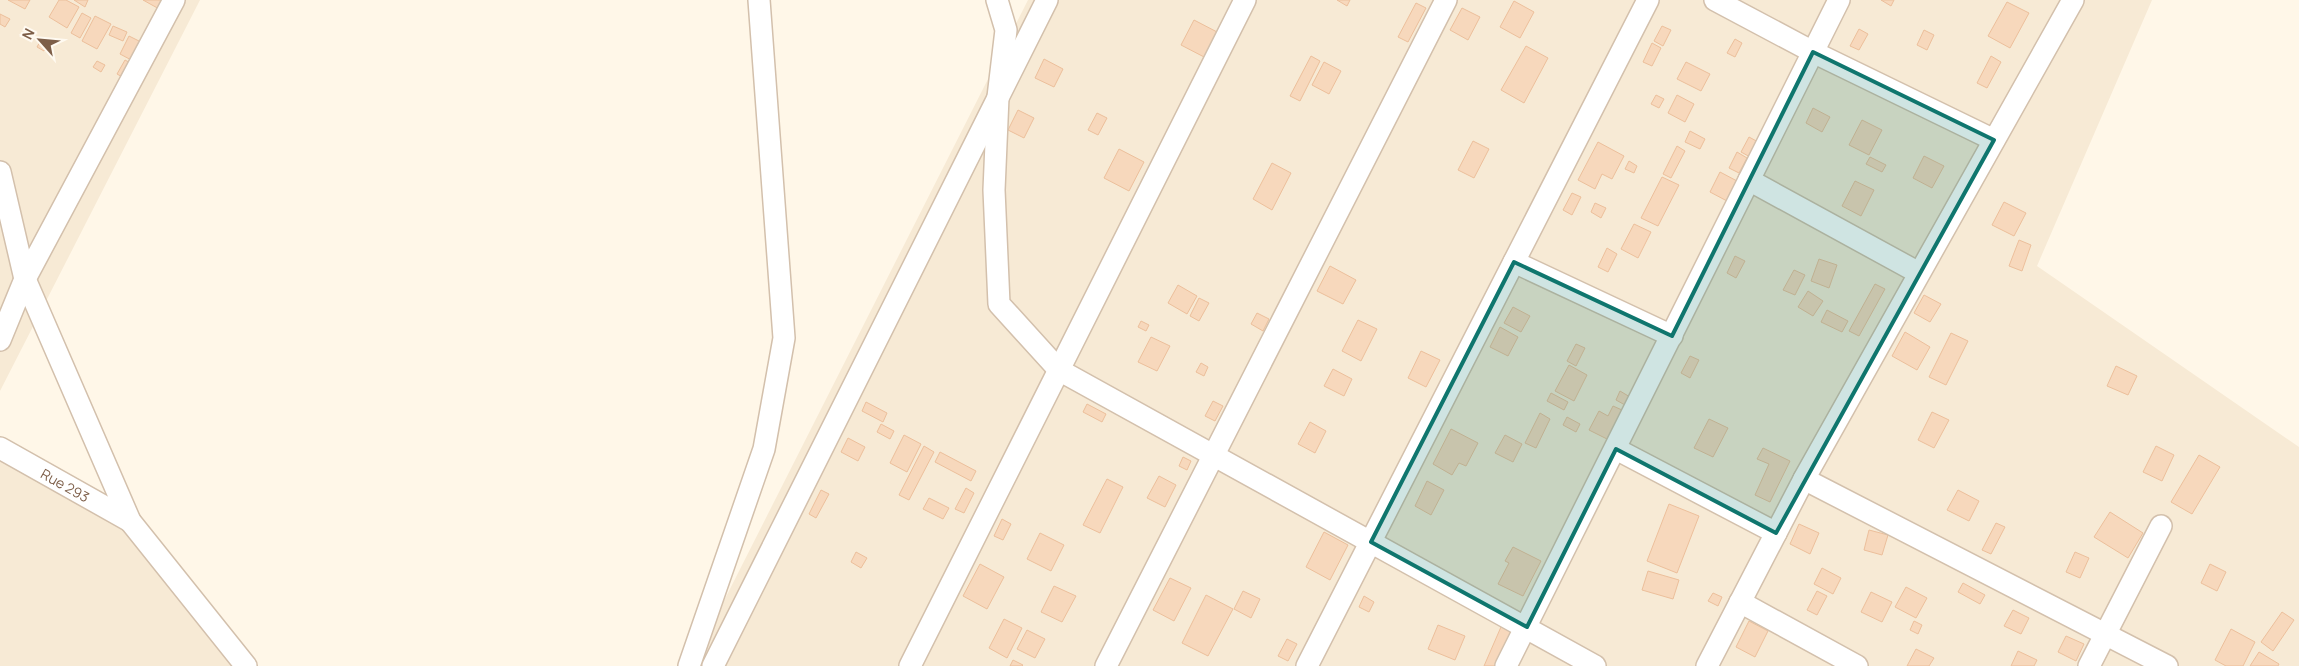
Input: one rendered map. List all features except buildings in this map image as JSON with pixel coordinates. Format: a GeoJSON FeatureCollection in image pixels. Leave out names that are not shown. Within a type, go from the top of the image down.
{"type":"FeatureCollection","features":[{"type":"Feature","properties":{"kind":"street"},"geometry":{"type":"LineString","coordinates":[[0,340],[25,279],[174,0]]}},
{"type":"Feature","properties":{"kind":"street"},"geometry":{"type":"LineString","coordinates":[[689,666],[764,449],[784,338],[759,0]]}},
{"type":"Feature","properties":{"kind":"street"},"geometry":{"type":"LineString","coordinates":[[997,0],[1006,30],[998,97],[994,190],[999,304],[1059,370],[1595,666]]}},
{"type":"Feature","properties":{"kind":"street"},"geometry":{"type":"LineString","coordinates":[[713,666],[1047,0]]}},
{"type":"Feature","properties":{"kind":"street"},"geometry":{"type":"LineString","coordinates":[[910,666],[1245,0]]}},
{"type":"Feature","properties":{"kind":"street"},"geometry":{"type":"LineString","coordinates":[[1106,666],[1446,0]]}},
{"type":"Feature","properties":{"kind":"street"},"geometry":{"type":"LineString","coordinates":[[1307,666],[1648,0]]}},
{"type":"Feature","properties":{"kind":"street"},"geometry":{"type":"LineString","coordinates":[[1714,0],[1813,52],[1994,140]]}},
{"type":"Feature","properties":{"kind":"street"},"geometry":{"type":"LineString","coordinates":[[1506,666],[1839,0]]}},
{"type":"Feature","properties":{"kind":"street"},"geometry":{"type":"LineString","coordinates":[[1707,666],[1804,479],[2072,0]]}},
{"type":"Feature","properties":{"kind":"street"},"geometry":{"type":"LineString","coordinates":[[0,172],[25,279],[130,521],[246,666]]}},
{"type":"Feature","properties":{"kind":"street"},"geometry":{"type":"LineString","coordinates":[[1749,180],[1919,272]]}},
{"type":"Feature","properties":{"kind":"street"},"geometry":{"type":"LineString","coordinates":[[1514,262],[1672,336]]}},
{"type":"Feature","properties":{"kind":"street","name":"Rue 293"},"geometry":{"type":"LineString","coordinates":[[0,448],[130,521]]}},
{"type":"Feature","properties":{"kind":"street"},"geometry":{"type":"LineString","coordinates":[[1616,448],[1776,533]]}},
{"type":"Feature","properties":{"kind":"street"},"geometry":{"type":"LineString","coordinates":[[1804,479],[2167,666]]}},
{"type":"Feature","properties":{"kind":"street"},"geometry":{"type":"LineString","coordinates":[[2089,666],[2161,526]]}},
{"type":"Feature","properties":{"kind":"street"},"geometry":{"type":"LineString","coordinates":[[1740,602],[1857,666]]}},
{"type":"Feature","properties":{"kind":"highlighted area"},"geometry":{"type":"Polygon","coordinates":[[[1813,52],[1994,140],[1776,533],[1616,449],[1527,627],[1371,542],[1514,262],[1672,336],[1813,52]]]}},
{"type":"Feature","properties":{"kind":"shaded area"},"geometry":{"type":"Polygon","coordinates":[[[0,0],[200,0],[0,391],[0,0]]]}},
{"type":"Feature","properties":{"kind":"shaded area"},"geometry":{"type":"Polygon","coordinates":[[[1028,0],[2152,0],[2037,266],[2299,447],[2299,666],[691,666],[1028,0]]]}},
{"type":"Feature","properties":{"kind":"shaded area"},"geometry":{"type":"Polygon","coordinates":[[[0,448],[130,521],[246,666],[0,666],[0,448]]]}}]}
